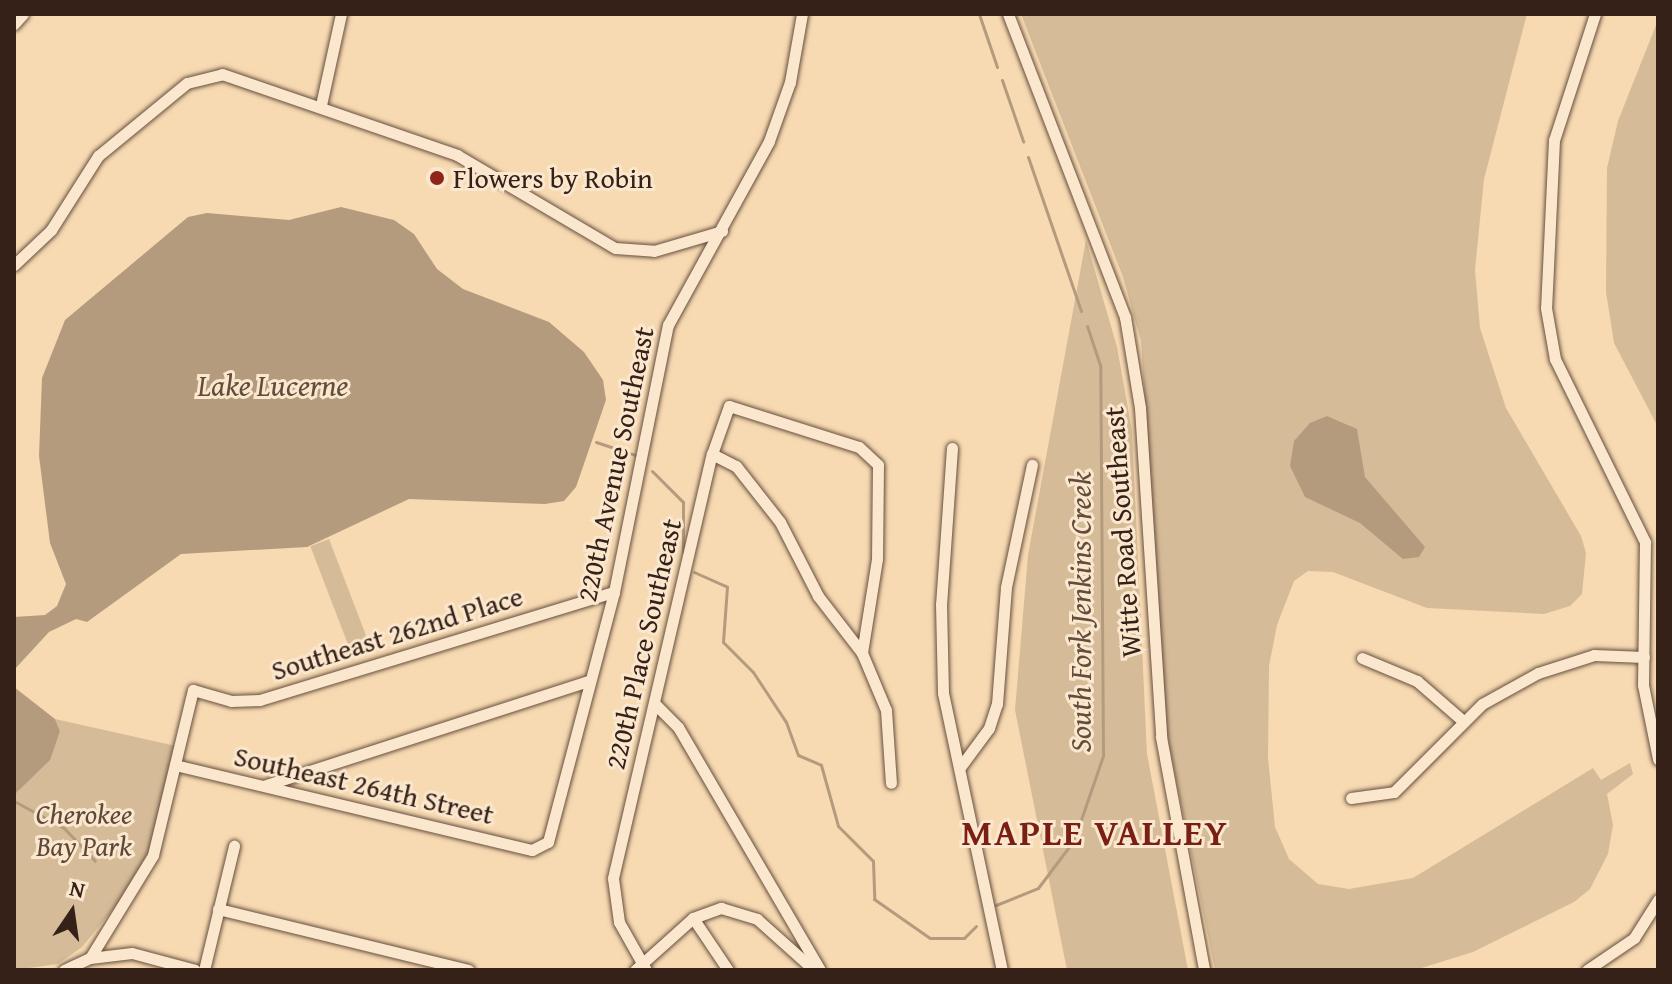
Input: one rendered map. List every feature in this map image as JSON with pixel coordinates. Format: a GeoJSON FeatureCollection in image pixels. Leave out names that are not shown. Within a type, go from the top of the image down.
{"type":"FeatureCollection","features":[{"type":"Feature","properties":{"kind":"street"},"geometry":{"type":"LineString","coordinates":[[14,24],[23,14]]}},
{"type":"Feature","properties":{"kind":"street"},"geometry":{"type":"LineString","coordinates":[[321,105],[341,14]]}},
{"type":"Feature","properties":{"kind":"street","name":"220th Avenue Southeast"},"geometry":{"type":"LineString","coordinates":[[542,847],[551,834],[588,681],[614,592],[668,325],[722,231],[780,116],[802,14]]}},
{"type":"Feature","properties":{"kind":"street","name":"Witte Road Southeast"},"geometry":{"type":"LineString","coordinates":[[1008,14],[1125,317],[1140,408],[1161,737],[1204,970]]}},
{"type":"Feature","properties":{"kind":"street"},"geometry":{"type":"LineString","coordinates":[[1595,14],[1554,140],[1546,308],[1555,359],[1639,518],[1648,564],[1643,685],[1658,759]]}},
{"type":"Feature","properties":{"kind":"street"},"geometry":{"type":"LineString","coordinates":[[14,265],[51,230],[98,156],[187,83],[211,75],[239,76],[473,162],[579,232],[615,248],[654,251],[722,231]]}},
{"type":"Feature","properties":{"kind":"street","name":"220th Place Southeast"},"geometry":{"type":"LineString","coordinates":[[641,967],[619,922],[614,895],[654,703],[712,454],[729,406],[859,447],[875,457],[881,477],[870,631],[862,653]]}},
{"type":"Feature","properties":{"kind":"street"},"geometry":{"type":"LineString","coordinates":[[952,448],[940,645],[943,693],[1002,970]]}},
{"type":"Feature","properties":{"kind":"street"},"geometry":{"type":"LineString","coordinates":[[712,454],[736,466],[780,522],[818,596],[862,653],[886,710],[891,783]]}},
{"type":"Feature","properties":{"kind":"street"},"geometry":{"type":"LineString","coordinates":[[961,766],[989,728],[997,704],[1006,587],[1032,465]]}},
{"type":"Feature","properties":{"kind":"street","name":"Southeast 262nd Place"},"geometry":{"type":"LineString","coordinates":[[175,765],[193,690],[231,701],[260,700],[614,592]]}},
{"type":"Feature","properties":{"kind":"street"},"geometry":{"type":"LineString","coordinates":[[1351,798],[1394,792],[1463,721],[1506,689],[1570,661],[1644,657]]}},
{"type":"Feature","properties":{"kind":"street"},"geometry":{"type":"LineString","coordinates":[[1362,658],[1417,681],[1463,721]]}},
{"type":"Feature","properties":{"kind":"street"},"geometry":{"type":"LineString","coordinates":[[265,785],[588,681]]}},
{"type":"Feature","properties":{"kind":"street"},"geometry":{"type":"LineString","coordinates":[[654,703],[678,727],[820,970]]}},
{"type":"Feature","properties":{"kind":"street"},"geometry":{"type":"LineString","coordinates":[[90,958],[153,855],[175,765]]}},
{"type":"Feature","properties":{"kind":"street","name":"Southeast 264th Street"},"geometry":{"type":"LineString","coordinates":[[175,765],[532,850],[542,847]]}},
{"type":"Feature","properties":{"kind":"street"},"geometry":{"type":"LineString","coordinates":[[204,970],[234,846]]}},
{"type":"Feature","properties":{"kind":"street"},"geometry":{"type":"LineString","coordinates":[[1587,970],[1634,938],[1658,900]]}},
{"type":"Feature","properties":{"kind":"street"},"geometry":{"type":"LineString","coordinates":[[641,967],[693,918],[721,908],[749,913],[814,970]]}},
{"type":"Feature","properties":{"kind":"street"},"geometry":{"type":"LineString","coordinates":[[218,909],[469,970]]}},
{"type":"Feature","properties":{"kind":"street"},"geometry":{"type":"LineString","coordinates":[[693,918],[728,970]]}},
{"type":"Feature","properties":{"kind":"street"},"geometry":{"type":"LineString","coordinates":[[64,970],[90,958],[144,955],[195,970]]}},
{"type":"Feature","properties":{"kind":"green space"},"geometry":{"type":"Polygon","coordinates":[[[1021,14],[1527,14],[1484,179],[1475,270],[1480,328],[1506,408],[1581,536],[1586,553],[1582,594],[1570,606],[1544,614],[1427,608],[1333,572],[1308,571],[1294,581],[1277,625],[1269,666],[1268,758],[1275,827],[1289,859],[1318,884],[1349,889],[1413,878],[1593,768],[1601,780],[1630,763],[1633,774],[1607,794],[1613,825],[1608,854],[1590,889],[1574,902],[1473,952],[1415,970],[1215,970],[1167,735],[1141,341],[1123,277],[1021,14]]]}},
{"type":"Feature","properties":{"kind":"green space"},"geometry":{"type":"Polygon","coordinates":[[[1658,20],[1658,427],[1614,343],[1606,292],[1607,168],[1618,121],[1658,20]]]}},
{"type":"Feature","properties":{"kind":"green space"},"geometry":{"type":"Polygon","coordinates":[[[1086,240],[1117,347],[1132,431],[1147,754],[1188,970],[1067,970],[1015,710],[1028,555],[1086,240]]]}},
{"type":"Feature","properties":{"kind":"green space"},"geometry":{"type":"Polygon","coordinates":[[[329,539],[371,647],[352,654],[310,546],[329,539]]]}},
{"type":"Feature","properties":{"kind":"green space","name":"Cherokee Bay Park"},"geometry":{"type":"Polygon","coordinates":[[[55,719],[176,746],[152,853],[138,879],[82,947],[58,964],[14,970],[14,795],[60,731],[55,719]]]}},
{"type":"Feature","properties":{"kind":"water","name":"Lake Lucerne"},"geometry":{"type":"Polygon","coordinates":[[[341,207],[394,220],[414,234],[437,269],[463,289],[549,322],[584,352],[603,380],[606,400],[576,487],[564,501],[545,504],[409,499],[307,547],[181,554],[87,622],[76,619],[49,632],[14,670],[14,617],[45,615],[57,606],[66,584],[50,543],[39,456],[42,378],[65,320],[188,217],[207,213],[289,220],[341,207]]]}},
{"type":"Feature","properties":{"kind":"water"},"geometry":{"type":"Polygon","coordinates":[[[1327,416],[1357,429],[1365,477],[1425,547],[1419,557],[1403,559],[1360,523],[1305,497],[1290,466],[1294,441],[1310,423],[1327,416]]]}},
{"type":"Feature","properties":{"kind":"water"},"geometry":{"type":"Polygon","coordinates":[[[14,687],[55,719],[60,731],[50,760],[14,795],[14,687]]]}},
{"type":"Feature","properties":{"kind":"waterway","name":"South Fork Jenkins Creek"},"geometry":{"type":"LineString","coordinates":[[979,14],[997,67]]}},
{"type":"Feature","properties":{"kind":"waterway","name":"South Fork Jenkins Creek"},"geometry":{"type":"LineString","coordinates":[[1002,80],[1023,141]]}},
{"type":"Feature","properties":{"kind":"waterway","name":"South Fork Jenkins Creek"},"geometry":{"type":"LineString","coordinates":[[1028,157],[1081,311]]}},
{"type":"Feature","properties":{"kind":"waterway","name":"South Fork Jenkins Creek"},"geometry":{"type":"LineString","coordinates":[[996,905],[1038,888],[1074,840],[1103,756],[1100,365],[1087,326]]}},
{"type":"Feature","properties":{"kind":"waterway","name":"South Fork Jenkins Creek"},"geometry":{"type":"LineString","coordinates":[[596,442],[635,455]]}},
{"type":"Feature","properties":{"kind":"waterway","name":"South Fork Jenkins Creek"},"geometry":{"type":"LineString","coordinates":[[652,471],[683,502],[683,552]]}},
{"type":"Feature","properties":{"kind":"waterway","name":"South Fork Jenkins Creek"},"geometry":{"type":"LineString","coordinates":[[694,572],[727,587],[723,642],[753,672],[786,722],[798,755],[821,765],[838,826],[873,861],[874,899],[930,938],[964,938],[976,926]]}},
{"type":"Feature","properties":{"kind":"waterway"},"geometry":{"type":"LineString","coordinates":[[14,801],[64,828],[95,861]]}},
{"type":"Feature","properties":{"kind":"place","name":"Flowers by Robin"},"geometry":{"type":"Point","coordinates":[437,178]}},
{"type":"Feature","properties":{"kind":"district","name":"MAPLE VALLEY"},"geometry":{"type":"Point","coordinates":[1095,832]}}]}
